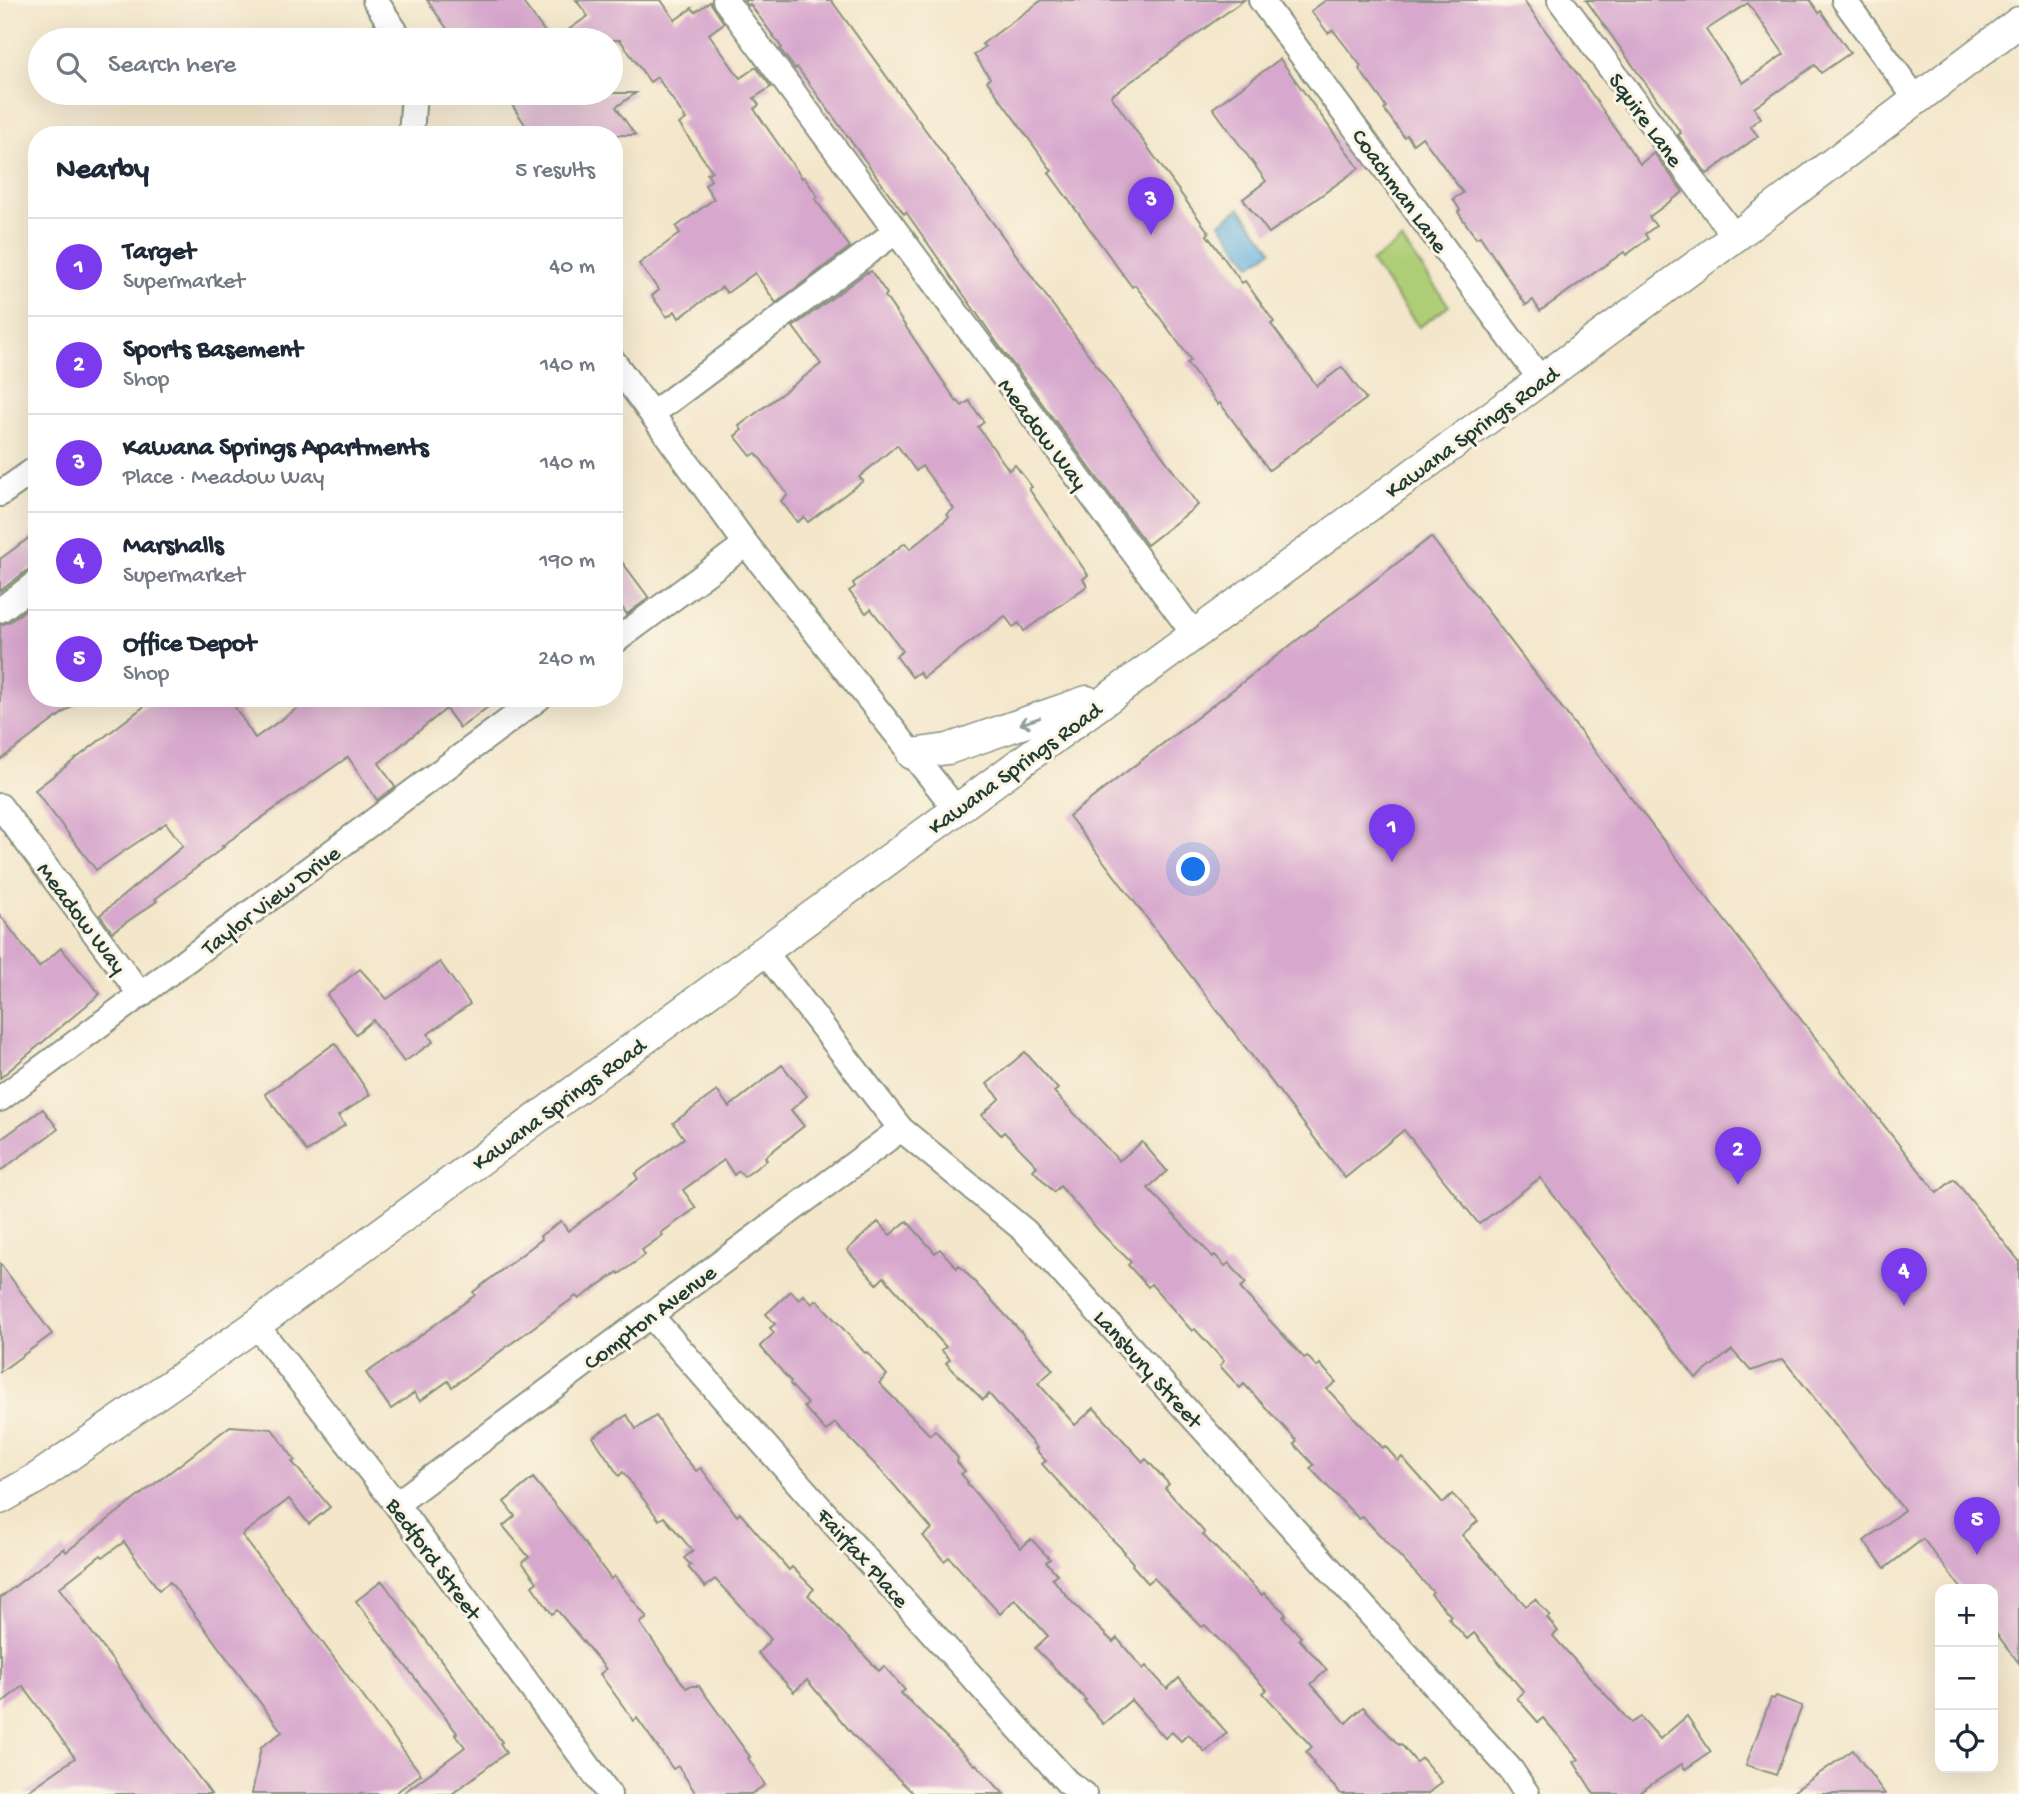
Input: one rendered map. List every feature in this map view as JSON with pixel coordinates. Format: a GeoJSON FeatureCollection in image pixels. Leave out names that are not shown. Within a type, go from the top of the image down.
{"type":"FeatureCollection","features":[{"type":"Feature","properties":{"kind":"street"},"geometry":{"type":"LineString","coordinates":[[375,0],[393,28]]}},
{"type":"Feature","properties":{"kind":"street","name":"Meadow Way"},"geometry":{"type":"LineString","coordinates":[[724,0],[1194,634]]}},
{"type":"Feature","properties":{"kind":"street","name":"Coachman Lane"},"geometry":{"type":"LineString","coordinates":[[1261,0],[1541,380]]}},
{"type":"Feature","properties":{"kind":"street","name":"Squire Lane"},"geometry":{"type":"LineString","coordinates":[[1560,0],[1735,237]]}},
{"type":"Feature","properties":{"kind":"street"},"geometry":{"type":"LineString","coordinates":[[1844,0],[1917,100]]}},
{"type":"Feature","properties":{"kind":"street","name":"Kawana Springs Road"},"geometry":{"type":"LineString","coordinates":[[0,1499],[37,1478],[256,1325],[1735,237],[2019,22]]}},
{"type":"Feature","properties":{"kind":"street"},"geometry":{"type":"LineString","coordinates":[[412,126],[413,105]]}},
{"type":"Feature","properties":{"kind":"street"},"geometry":{"type":"LineString","coordinates":[[652,414],[895,232]]}},
{"type":"Feature","properties":{"kind":"street"},"geometry":{"type":"LineString","coordinates":[[623,374],[747,544],[956,809]]}},
{"type":"Feature","properties":{"kind":"street"},"geometry":{"type":"LineString","coordinates":[[0,494],[28,474]]}},
{"type":"Feature","properties":{"kind":"street"},"geometry":{"type":"LineString","coordinates":[[623,635],[747,544]]}},
{"type":"Feature","properties":{"kind":"street"},"geometry":{"type":"LineString","coordinates":[[0,610],[28,589]]}},
{"type":"Feature","properties":{"kind":"street"},"geometry":{"type":"LineString","coordinates":[[912,754],[948,748],[1117,690]]}},
{"type":"Feature","properties":{"kind":"street","name":"Taylor View Drive"},"geometry":{"type":"LineString","coordinates":[[0,1098],[527,707]]}},
{"type":"Feature","properties":{"kind":"street","name":"Meadow Way"},"geometry":{"type":"LineString","coordinates":[[0,806],[141,995]]}},
{"type":"Feature","properties":{"kind":"street","name":"Lansbury Street"},"geometry":{"type":"LineString","coordinates":[[764,951],[901,1129],[1025,1230],[1511,1770],[1528,1794]]}},
{"type":"Feature","properties":{"kind":"street","name":"Compton Avenue"},"geometry":{"type":"LineString","coordinates":[[396,1504],[901,1129]]}},
{"type":"Feature","properties":{"kind":"street","name":"Fairfax Place"},"geometry":{"type":"LineString","coordinates":[[650,1315],[947,1650],[1068,1782],[1084,1794]]}},
{"type":"Feature","properties":{"kind":"street","name":"Bedford Street"},"geometry":{"type":"LineString","coordinates":[[256,1325],[396,1504],[609,1794]]}},
{"type":"Feature","properties":{"kind":"green space"},"geometry":{"type":"Polygon","coordinates":[[[1402,240],[1449,306],[1419,327],[1371,262],[1402,240]]]}},
{"type":"Feature","properties":{"kind":"water"},"geometry":{"type":"Polygon","coordinates":[[[1240,208],[1272,250],[1251,265],[1220,223],[1240,208]]]}},
{"type":"Feature","properties":{"kind":"building"},"geometry":{"type":"Polygon","coordinates":[[[427,0],[521,0],[542,28],[447,28],[427,0]]]}},
{"type":"Feature","properties":{"kind":"building"},"geometry":{"type":"Polygon","coordinates":[[[576,0],[661,0],[675,20],[692,8],[695,12],[710,2],[724,23],[709,34],[740,78],[756,67],[771,87],[754,98],[759,105],[754,109],[818,197],[815,199],[850,247],[776,303],[755,273],[727,293],[722,287],[679,318],[675,311],[667,317],[652,296],[659,290],[639,264],[680,233],[676,227],[714,199],[705,185],[711,180],[707,174],[712,171],[679,124],[686,119],[657,77],[650,82],[623,44],[623,28],[571,28],[588,16],[576,0]]]}},
{"type":"Feature","properties":{"kind":"building"},"geometry":{"type":"Polygon","coordinates":[[[744,0],[831,0],[1198,505],[1147,545],[998,344],[906,212],[904,214],[797,67],[795,69],[780,49],[782,48],[750,4],[748,6],[744,0]]]}},
{"type":"Feature","properties":{"kind":"building"},"geometry":{"type":"Polygon","coordinates":[[[1042,0],[1244,0],[1111,96],[1209,233],[1207,235],[1242,283],[1245,281],[1274,322],[1271,324],[1317,386],[1342,367],[1366,399],[1269,470],[1187,363],[1191,360],[1158,315],[1135,285],[1132,287],[1049,173],[1052,171],[987,81],[990,78],[974,55],[985,47],[982,44],[1042,0]]]}},
{"type":"Feature","properties":{"kind":"building"},"geometry":{"type":"Polygon","coordinates":[[[1326,0],[1523,0],[1640,164],[1654,153],[1683,192],[1649,217],[1656,226],[1645,234],[1648,239],[1626,255],[1624,252],[1540,311],[1533,300],[1526,305],[1480,236],[1476,238],[1458,212],[1460,210],[1453,199],[1463,193],[1422,137],[1413,144],[1407,135],[1404,137],[1359,69],[1361,66],[1333,30],[1328,33],[1311,11],[1326,0]]]}},
{"type":"Feature","properties":{"kind":"building"},"geometry":{"type":"Polygon","coordinates":[[[1586,0],[1810,0],[1819,13],[1821,11],[1850,53],[1821,73],[1815,65],[1754,108],[1761,118],[1750,126],[1758,136],[1707,174],[1678,135],[1681,133],[1586,0]],[[1748,3],[1706,30],[1743,83],[1784,54],[1748,3]]]}},
{"type":"Feature","properties":{"kind":"building"},"geometry":{"type":"Polygon","coordinates":[[[1280,59],[1359,168],[1269,233],[1243,199],[1266,181],[1213,108],[1280,59]]]}},
{"type":"Feature","properties":{"kind":"building"},"geometry":{"type":"Polygon","coordinates":[[[623,93],[636,93],[623,102],[623,93]]]}},
{"type":"Feature","properties":{"kind":"building"},"geometry":{"type":"Polygon","coordinates":[[[512,105],[619,105],[616,107],[635,135],[623,135],[623,126],[526,126],[512,105]]]}},
{"type":"Feature","properties":{"kind":"building"},"geometry":{"type":"Polygon","coordinates":[[[871,271],[957,402],[962,406],[969,401],[984,422],[978,427],[1009,470],[1015,465],[1032,487],[1029,489],[1088,575],[1083,579],[1087,586],[1024,631],[1019,623],[1013,627],[1005,616],[923,678],[919,672],[912,677],[896,656],[903,651],[871,609],[866,613],[849,591],[855,587],[853,583],[905,543],[910,549],[949,517],[947,514],[954,509],[922,466],[916,471],[897,445],[859,477],[863,481],[808,522],[804,517],[797,522],[781,501],[788,495],[756,453],[751,456],[735,436],[742,430],[739,426],[821,364],[793,327],[871,271]]]}},
{"type":"Feature","properties":{"kind":"building"},"geometry":{"type":"Polygon","coordinates":[[[1431,537],[1937,1193],[1954,1179],[2019,1261],[2019,1663],[1998,1636],[1998,1584],[1958,1584],[1923,1539],[1885,1568],[1864,1541],[1904,1510],[1783,1359],[1751,1371],[1732,1350],[1696,1378],[1540,1178],[1479,1224],[1404,1130],[1345,1178],[1069,816],[1431,537]]]}},
{"type":"Feature","properties":{"kind":"building"},"geometry":{"type":"Polygon","coordinates":[[[28,539],[28,570],[0,591],[0,559],[28,539]]]}},
{"type":"Feature","properties":{"kind":"building"},"geometry":{"type":"Polygon","coordinates":[[[623,563],[649,598],[627,614],[623,609],[623,563]]]}},
{"type":"Feature","properties":{"kind":"building"},"geometry":{"type":"Polygon","coordinates":[[[28,608],[28,707],[71,707],[0,760],[0,625],[9,622],[28,608]]]}},
{"type":"Feature","properties":{"kind":"building"},"geometry":{"type":"Polygon","coordinates":[[[143,707],[235,707],[255,738],[299,707],[488,707],[460,728],[446,709],[379,763],[395,787],[377,800],[348,757],[222,846],[224,847],[155,899],[157,901],[112,932],[100,915],[183,846],[166,823],[96,870],[35,790],[143,707]]]}},
{"type":"Feature","properties":{"kind":"building"},"geometry":{"type":"Polygon","coordinates":[[[0,915],[39,967],[61,948],[100,994],[0,1078],[0,915]]]}},
{"type":"Feature","properties":{"kind":"building"},"geometry":{"type":"Polygon","coordinates":[[[440,962],[470,1004],[428,1034],[433,1042],[404,1062],[373,1020],[356,1034],[327,995],[360,969],[387,999],[440,962]]]}},
{"type":"Feature","properties":{"kind":"building"},"geometry":{"type":"Polygon","coordinates":[[[335,1043],[370,1095],[338,1116],[345,1125],[307,1152],[265,1094],[335,1043]]]}},
{"type":"Feature","properties":{"kind":"building"},"geometry":{"type":"Polygon","coordinates":[[[1025,1052],[1058,1089],[1054,1092],[1119,1161],[1142,1142],[1167,1171],[1148,1188],[1213,1257],[1215,1255],[1225,1266],[1229,1263],[1246,1283],[1240,1288],[1304,1358],[1307,1356],[1317,1367],[1320,1364],[1336,1382],[1327,1389],[1383,1448],[1385,1446],[1398,1461],[1402,1457],[1443,1503],[1452,1494],[1478,1521],[1462,1535],[1526,1606],[1535,1599],[1550,1616],[1547,1618],[1558,1631],[1553,1636],[1631,1723],[1641,1717],[1660,1739],[1687,1716],[1711,1752],[1685,1769],[1682,1764],[1637,1794],[1594,1794],[1574,1762],[1579,1759],[1543,1718],[1538,1722],[1517,1698],[1524,1692],[1474,1633],[1467,1639],[1448,1618],[1451,1616],[1431,1594],[1433,1592],[1363,1517],[1359,1519],[1310,1468],[1314,1465],[1294,1444],[1297,1441],[1244,1384],[1240,1388],[1220,1366],[1224,1361],[1195,1329],[1192,1331],[1151,1284],[1148,1287],[1128,1265],[1131,1262],[1099,1231],[1060,1186],[1054,1192],[1033,1170],[1037,1166],[1004,1132],[1001,1135],[982,1115],[1000,1098],[987,1084],[1025,1052]]]}},
{"type":"Feature","properties":{"kind":"building"},"geometry":{"type":"Polygon","coordinates":[[[782,1065],[807,1096],[791,1110],[804,1126],[765,1157],[767,1160],[744,1177],[739,1171],[734,1175],[724,1160],[683,1190],[696,1208],[642,1250],[645,1255],[579,1299],[576,1296],[452,1387],[448,1381],[420,1401],[414,1393],[391,1409],[366,1373],[475,1295],[473,1292],[561,1221],[568,1231],[638,1179],[635,1174],[684,1138],[673,1123],[717,1091],[729,1107],[782,1065]]]}},
{"type":"Feature","properties":{"kind":"building"},"geometry":{"type":"Polygon","coordinates":[[[43,1109],[58,1129],[0,1171],[0,1140],[43,1109]]]}},
{"type":"Feature","properties":{"kind":"building"},"geometry":{"type":"Polygon","coordinates":[[[907,1221],[935,1253],[940,1249],[957,1268],[959,1265],[1053,1370],[1038,1383],[1075,1425],[1094,1408],[1143,1462],[1146,1459],[1169,1484],[1165,1488],[1205,1533],[1203,1535],[1262,1595],[1264,1593],[1286,1614],[1283,1617],[1301,1637],[1299,1639],[1327,1670],[1311,1684],[1346,1723],[1363,1707],[1416,1762],[1422,1758],[1442,1782],[1427,1794],[1341,1794],[1313,1764],[1306,1752],[1312,1747],[1263,1693],[1267,1690],[1205,1625],[1202,1627],[1154,1578],[1148,1583],[1132,1565],[1125,1552],[1042,1464],[1046,1461],[1035,1449],[1037,1448],[989,1394],[983,1400],[946,1363],[950,1359],[941,1350],[946,1347],[884,1277],[877,1284],[847,1250],[878,1222],[890,1235],[907,1221]]]}},
{"type":"Feature","properties":{"kind":"building"},"geometry":{"type":"Polygon","coordinates":[[[0,1263],[52,1334],[0,1372],[0,1263]]]}},
{"type":"Feature","properties":{"kind":"building"},"geometry":{"type":"Polygon","coordinates":[[[791,1291],[799,1300],[804,1295],[812,1304],[817,1300],[865,1353],[867,1352],[887,1375],[879,1383],[930,1435],[935,1430],[958,1458],[957,1462],[965,1471],[961,1474],[967,1483],[1021,1548],[1031,1539],[1050,1559],[1046,1562],[1057,1574],[1052,1578],[1071,1601],[1113,1642],[1117,1638],[1143,1669],[1146,1666],[1167,1689],[1179,1678],[1227,1733],[1205,1752],[1188,1734],[1181,1741],[1172,1732],[1165,1738],[1131,1700],[1103,1724],[1084,1701],[1086,1700],[1035,1648],[1048,1636],[1015,1599],[1000,1614],[949,1557],[944,1561],[923,1536],[932,1529],[835,1423],[826,1431],[804,1407],[808,1404],[760,1346],[774,1333],[770,1328],[775,1324],[766,1314],[791,1291]]]}},
{"type":"Feature","properties":{"kind":"building"},"geometry":{"type":"Polygon","coordinates":[[[627,1415],[636,1429],[656,1416],[680,1452],[696,1471],[701,1468],[737,1516],[740,1513],[789,1570],[792,1567],[814,1589],[808,1595],[879,1671],[884,1666],[905,1690],[901,1693],[1004,1794],[914,1794],[855,1737],[807,1680],[794,1692],[758,1653],[771,1639],[715,1579],[705,1587],[684,1558],[693,1551],[664,1517],[659,1520],[623,1472],[619,1476],[593,1437],[627,1415]]]}},
{"type":"Feature","properties":{"kind":"building"},"geometry":{"type":"Polygon","coordinates":[[[230,1426],[272,1429],[295,1460],[292,1462],[330,1507],[309,1524],[289,1499],[242,1535],[421,1774],[394,1794],[252,1794],[261,1747],[282,1732],[170,1582],[159,1590],[124,1542],[103,1557],[101,1555],[59,1588],[211,1794],[24,1794],[75,1758],[23,1686],[0,1704],[0,1598],[64,1548],[66,1552],[230,1426]]]}},
{"type":"Feature","properties":{"kind":"building"},"geometry":{"type":"Polygon","coordinates":[[[533,1478],[611,1579],[614,1576],[647,1618],[640,1623],[686,1688],[699,1686],[750,1757],[748,1758],[765,1785],[751,1794],[696,1794],[678,1766],[673,1769],[637,1718],[634,1721],[600,1674],[606,1669],[557,1610],[552,1614],[532,1586],[537,1582],[522,1562],[529,1557],[503,1526],[515,1516],[504,1502],[533,1478]]]}},
{"type":"Feature","properties":{"kind":"building"},"geometry":{"type":"Polygon","coordinates":[[[382,1581],[502,1742],[500,1743],[506,1753],[452,1794],[402,1794],[465,1747],[356,1601],[382,1581]]]}},
{"type":"Feature","properties":{"kind":"building"},"geometry":{"type":"Polygon","coordinates":[[[1776,1696],[1802,1706],[1776,1775],[1746,1765],[1771,1698],[1776,1696]]]}},
{"type":"Feature","properties":{"kind":"building"},"geometry":{"type":"Polygon","coordinates":[[[1853,1750],[1885,1794],[1790,1794],[1853,1750]]]}},
{"type":"Feature","properties":{"kind":"place","name":"Kawana Springs Apartments"},"geometry":{"type":"Point","coordinates":[1151,235]}},
{"type":"Feature","properties":{"kind":"place","name":"Target"},"geometry":{"type":"Point","coordinates":[1392,862]}},
{"type":"Feature","properties":{"kind":"place","name":"Sports Basement"},"geometry":{"type":"Point","coordinates":[1738,1185]}},
{"type":"Feature","properties":{"kind":"place","name":"Marshalls"},"geometry":{"type":"Point","coordinates":[1904,1306]}},
{"type":"Feature","properties":{"kind":"place","name":"Office Depot"},"geometry":{"type":"Point","coordinates":[1977,1555]}}]}
